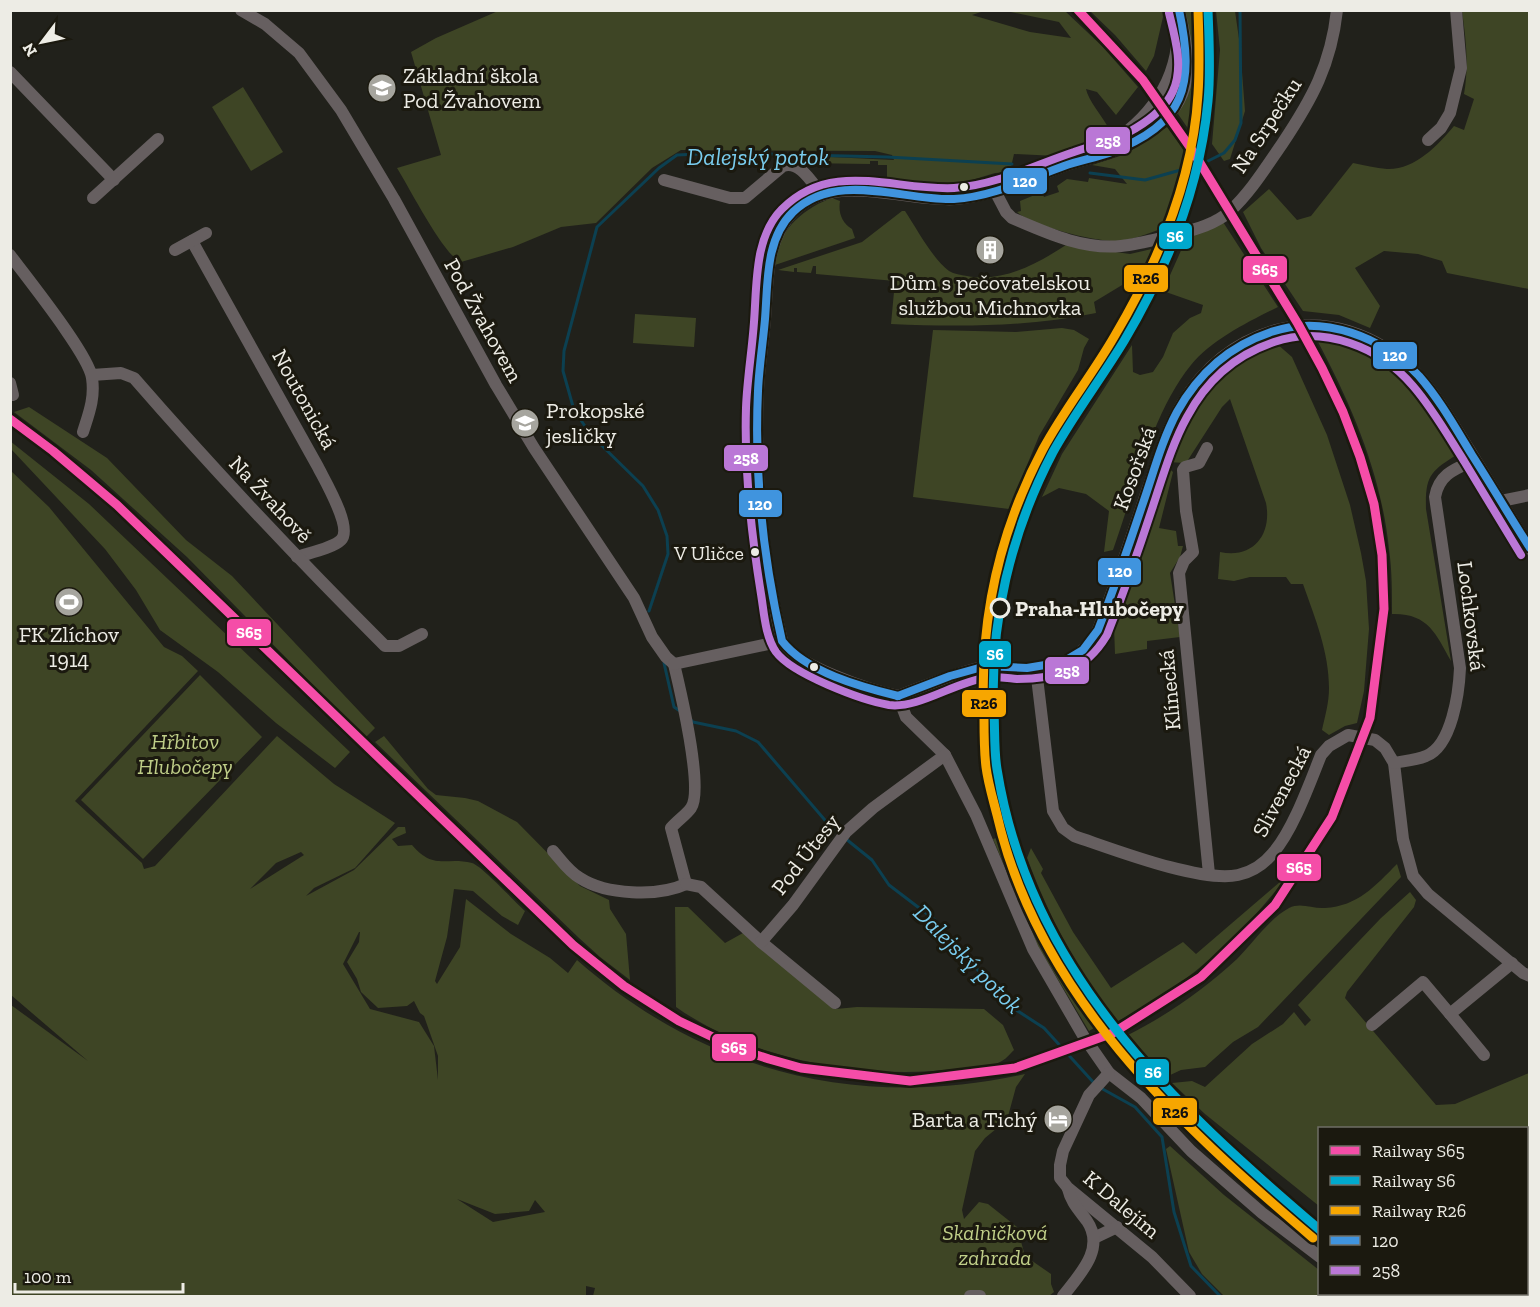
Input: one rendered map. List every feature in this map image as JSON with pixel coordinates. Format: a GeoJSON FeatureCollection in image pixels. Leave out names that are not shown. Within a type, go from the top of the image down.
{"type":"FeatureCollection","features":[{"type":"Feature","properties":{"kind":"street","name":"Pod Žvahovem"},"geometry":{"type":"LineString","coordinates":[[242,10],[265,24],[299,53],[341,110],[394,199],[496,385],[534,448],[634,598],[652,637],[674,664]]}},
{"type":"Feature","properties":{"kind":"street"},"geometry":{"type":"LineString","coordinates":[[1084,159],[1124,135],[1166,87],[1176,58],[1179,10]]}},
{"type":"Feature","properties":{"kind":"street"},"geometry":{"type":"LineString","coordinates":[[1179,10],[1186,41],[1188,66],[1187,83],[1182,98],[1174,110],[1155,128],[1130,144],[1106,154],[966,197],[940,199],[840,190],[806,202],[794,211],[774,241],[770,265],[759,377],[757,452],[759,504],[768,570],[782,641],[790,652],[832,674],[859,685],[898,696],[906,717],[945,756],[976,815],[1033,949],[1105,1078],[1141,1098],[1191,1151],[1318,1255]]}},
{"type":"Feature","properties":{"kind":"street","name":"Na Srpečku"},"geometry":{"type":"LineString","coordinates":[[994,190],[1006,212],[1012,218],[1071,241],[1096,246],[1138,244],[1199,229],[1228,213],[1243,197],[1261,175],[1306,109],[1319,84],[1332,42],[1337,10]]}},
{"type":"Feature","properties":{"kind":"street"},"geometry":{"type":"LineString","coordinates":[[1428,140],[1441,128],[1450,113],[1461,68],[1456,10]]}},
{"type":"Feature","properties":{"kind":"street"},"geometry":{"type":"LineString","coordinates":[[10,72],[114,180]]}},
{"type":"Feature","properties":{"kind":"street"},"geometry":{"type":"LineString","coordinates":[[93,198],[158,139]]}},
{"type":"Feature","properties":{"kind":"street"},"geometry":{"type":"LineString","coordinates":[[664,180],[730,198],[745,198],[783,166],[790,164],[797,166],[822,195]]}},
{"type":"Feature","properties":{"kind":"street"},"geometry":{"type":"LineString","coordinates":[[175,250],[206,233]]}},
{"type":"Feature","properties":{"kind":"street","name":"Noutonická"},"geometry":{"type":"LineString","coordinates":[[192,241],[318,467],[346,529],[339,542],[297,556]]}},
{"type":"Feature","properties":{"kind":"street"},"geometry":{"type":"LineString","coordinates":[[10,255],[79,350],[92,375],[93,400],[83,432]]}},
{"type":"Feature","properties":{"kind":"street","name":"Kosořská"},"geometry":{"type":"LineString","coordinates":[[898,696],[984,666],[1036,669],[1060,663],[1073,658],[1086,648],[1094,639],[1165,440],[1182,405],[1206,371],[1228,352],[1242,343],[1272,331],[1301,326],[1336,328],[1378,342],[1397,355],[1410,366],[1441,405],[1529,545]]}},
{"type":"Feature","properties":{"kind":"street","name":"Na Žvahově"},"geometry":{"type":"LineString","coordinates":[[92,375],[121,373],[134,378],[203,457],[385,646],[399,646],[422,634]]}},
{"type":"Feature","properties":{"kind":"street","name":"Klínecká"},"geometry":{"type":"LineString","coordinates":[[1207,448],[1199,464],[1185,467],[1183,470],[1186,511],[1193,552],[1184,561],[1179,573],[1209,874]]}},
{"type":"Feature","properties":{"kind":"street","name":"Lochkovská"},"geometry":{"type":"LineString","coordinates":[[1394,763],[1428,756],[1434,750],[1447,733],[1459,691],[1460,668],[1435,497],[1443,476],[1475,460]]}},
{"type":"Feature","properties":{"kind":"street"},"geometry":{"type":"LineString","coordinates":[[1501,501],[1530,495]]}},
{"type":"Feature","properties":{"kind":"street"},"geometry":{"type":"LineString","coordinates":[[686,885],[671,828],[692,808],[696,795],[687,720],[674,664],[782,641]]}},
{"type":"Feature","properties":{"kind":"street","name":"Slivenecká"},"geometry":{"type":"LineString","coordinates":[[1036,669],[1052,801],[1055,816],[1062,828],[1074,836],[1170,867],[1236,876],[1249,872],[1272,854],[1282,840],[1321,755],[1339,739],[1354,735],[1375,740],[1385,748],[1394,763]]}},
{"type":"Feature","properties":{"kind":"street","name":"Pod Útesy"},"geometry":{"type":"LineString","coordinates":[[761,942],[793,905],[842,837],[873,808],[945,756]]}},
{"type":"Feature","properties":{"kind":"street"},"geometry":{"type":"LineString","coordinates":[[1394,763],[1403,839],[1413,876],[1428,894],[1530,976]]}},
{"type":"Feature","properties":{"kind":"street"},"geometry":{"type":"LineString","coordinates":[[553,851],[579,878],[612,891],[670,891],[686,885],[700,887],[761,942],[835,1003]]}},
{"type":"Feature","properties":{"kind":"street"},"geometry":{"type":"LineString","coordinates":[[1450,1014],[1512,963]]}},
{"type":"Feature","properties":{"kind":"street"},"geometry":{"type":"LineString","coordinates":[[1372,1025],[1423,982],[1484,1055]]}},
{"type":"Feature","properties":{"kind":"street","name":"K Dalejím"},"geometry":{"type":"LineString","coordinates":[[1105,1078],[1089,1095],[1063,1151],[1059,1165],[1060,1178],[1068,1188],[1152,1257],[1190,1296]]}},
{"type":"Feature","properties":{"kind":"street"},"geometry":{"type":"LineString","coordinates":[[1064,1296],[1092,1254],[1094,1238],[1089,1224],[1070,1199],[1068,1188]]}},
{"type":"Feature","properties":{"kind":"street"},"geometry":{"type":"LineString","coordinates":[[1094,1238],[1117,1227]]}},
{"type":"Feature","properties":{"kind":"street"},"geometry":{"type":"LineString","coordinates":[[970,1296],[980,1296]]}},
{"type":"Feature","properties":{"kind":"green space"},"geometry":{"type":"Polygon","coordinates":[[[987,10],[972,15],[1030,32],[1071,38],[1059,22],[1006,11],[1065,11],[1103,47],[1138,87],[1116,115],[1097,92],[1086,89],[1092,103],[1108,127],[1072,152],[1057,156],[1014,154],[1011,167],[1013,172],[995,173],[939,190],[868,182],[838,181],[822,185],[840,179],[887,182],[887,165],[878,165],[878,161],[870,161],[870,164],[803,163],[796,159],[788,160],[788,155],[894,160],[892,155],[875,151],[681,150],[652,168],[596,223],[561,227],[513,247],[461,262],[436,235],[397,168],[441,155],[411,52],[436,38],[498,11],[987,10]]]}},
{"type":"Feature","properties":{"kind":"green space"},"geometry":{"type":"Polygon","coordinates":[[[1090,11],[1162,11],[1163,17],[1154,56],[1146,71],[1115,35],[1090,11]]]}},
{"type":"Feature","properties":{"kind":"green space"},"geometry":{"type":"Polygon","coordinates":[[[1185,11],[1200,11],[1203,51],[1196,140],[1178,114],[1188,87],[1192,63],[1185,11]]]}},
{"type":"Feature","properties":{"kind":"green space"},"geometry":{"type":"Polygon","coordinates":[[[1216,11],[1235,11],[1245,111],[1230,159],[1224,161],[1212,144],[1220,50],[1216,11]]]}},
{"type":"Feature","properties":{"kind":"green space"},"geometry":{"type":"Polygon","coordinates":[[[1462,11],[1529,11],[1529,289],[1447,273],[1442,261],[1418,254],[1384,251],[1355,268],[1380,306],[1370,328],[1339,315],[1303,311],[1261,248],[1243,212],[1269,189],[1297,220],[1311,216],[1353,163],[1387,169],[1407,166],[1433,149],[1454,126],[1464,130],[1474,99],[1464,94],[1466,52],[1462,11]]]}},
{"type":"Feature","properties":{"kind":"green space"},"geometry":{"type":"Polygon","coordinates":[[[243,87],[283,152],[251,171],[212,107],[243,87]]]}},
{"type":"Feature","properties":{"kind":"green space"},"geometry":{"type":"Polygon","coordinates":[[[1167,127],[1188,160],[1182,194],[1169,226],[1132,239],[1110,241],[1050,228],[1017,212],[1021,211],[1020,201],[1042,192],[1044,197],[1059,192],[1057,186],[1067,179],[1088,182],[1089,178],[1127,184],[1115,169],[1092,165],[1126,154],[1167,127]]]}},
{"type":"Feature","properties":{"kind":"green space"},"geometry":{"type":"Polygon","coordinates":[[[832,198],[840,201],[842,217],[852,229],[855,238],[775,265],[776,253],[785,232],[801,215],[832,198]]]}},
{"type":"Feature","properties":{"kind":"green space"},"geometry":{"type":"Polygon","coordinates":[[[905,211],[943,265],[951,272],[967,276],[993,277],[1019,270],[1066,245],[1130,254],[1156,248],[1147,270],[1094,302],[1096,313],[1045,321],[969,326],[891,324],[895,281],[816,274],[816,266],[813,266],[811,273],[797,272],[797,268],[794,268],[794,272],[778,270],[862,242],[905,211]]]}},
{"type":"Feature","properties":{"kind":"green space"},"geometry":{"type":"Polygon","coordinates":[[[1223,222],[1278,307],[1220,339],[1191,365],[1166,405],[1155,429],[1113,550],[1104,552],[1109,511],[1086,494],[1059,488],[1042,497],[1062,454],[1132,345],[1133,372],[1140,375],[1153,372],[1163,357],[1173,333],[1190,318],[1201,313],[1203,305],[1163,291],[1187,237],[1223,222]]]}},
{"type":"Feature","properties":{"kind":"green space"},"geometry":{"type":"Polygon","coordinates":[[[635,314],[696,318],[694,347],[633,343],[635,314]]]}},
{"type":"Feature","properties":{"kind":"green space"},"geometry":{"type":"Polygon","coordinates":[[[1062,328],[1074,330],[1089,339],[1078,370],[1039,436],[1009,509],[913,497],[933,330],[1016,332],[1062,328]]]}},
{"type":"Feature","properties":{"kind":"green space"},"geometry":{"type":"Polygon","coordinates":[[[1317,340],[1341,340],[1384,360],[1416,392],[1458,454],[1441,465],[1432,475],[1426,498],[1451,661],[1441,642],[1423,621],[1414,617],[1392,614],[1390,557],[1385,521],[1372,467],[1353,415],[1317,340]]]}},
{"type":"Feature","properties":{"kind":"green space"},"geometry":{"type":"Polygon","coordinates":[[[1276,343],[1292,357],[1327,435],[1350,505],[1366,581],[1369,629],[1364,691],[1357,723],[1345,726],[1329,735],[1322,730],[1329,694],[1327,661],[1303,584],[1291,584],[1286,577],[1250,577],[1234,581],[1218,579],[1220,552],[1242,552],[1251,548],[1263,534],[1267,514],[1266,503],[1230,399],[1222,407],[1186,463],[1167,462],[1185,421],[1206,388],[1235,362],[1253,351],[1276,343]]]}},
{"type":"Feature","properties":{"kind":"green space"},"geometry":{"type":"Polygon","coordinates":[[[29,407],[107,458],[186,540],[232,576],[375,728],[365,738],[187,557],[91,470],[14,412],[29,407]]]}},
{"type":"Feature","properties":{"kind":"green space"},"geometry":{"type":"Polygon","coordinates":[[[10,441],[89,504],[350,752],[335,768],[276,723],[218,672],[160,630],[136,590],[105,549],[11,449],[10,441]]]}},
{"type":"Feature","properties":{"kind":"green space"},"geometry":{"type":"Polygon","coordinates":[[[1165,465],[1173,472],[1159,528],[1176,531],[1178,546],[1183,546],[1180,557],[1170,573],[1180,637],[1147,641],[1147,649],[1115,654],[1114,626],[1165,465]]]}},
{"type":"Feature","properties":{"kind":"green space","name":"Skalničková zahrada"},"geometry":{"type":"Polygon","coordinates":[[[10,470],[49,507],[164,647],[182,656],[198,671],[75,801],[142,863],[144,869],[155,866],[277,736],[334,784],[395,823],[355,868],[314,888],[306,896],[354,870],[398,827],[405,827],[406,833],[392,839],[398,846],[412,845],[427,858],[434,860],[472,863],[491,877],[525,911],[518,925],[502,916],[473,891],[454,889],[447,937],[435,981],[437,984],[460,947],[466,899],[511,934],[550,958],[568,973],[577,960],[626,999],[677,1030],[731,1055],[787,1073],[844,1084],[903,1088],[964,1084],[1025,1074],[1016,1087],[1007,1120],[985,1138],[975,1151],[962,1210],[964,1219],[979,1202],[988,1204],[1017,1227],[1025,1256],[1051,1274],[1054,1292],[1049,1296],[593,1296],[595,1288],[586,1286],[586,1296],[11,1296],[11,1005],[88,1061],[11,995],[10,470]],[[301,852],[276,863],[250,889],[304,855],[301,852]],[[360,932],[343,964],[370,1009],[419,1022],[434,1046],[438,1080],[438,1056],[424,1016],[414,1001],[407,1006],[378,1008],[361,992],[357,979],[347,962],[359,942],[360,932]],[[457,1199],[493,1222],[545,1212],[535,1200],[529,1211],[495,1214],[457,1199]]]}},
{"type":"Feature","properties":{"kind":"green space","name":"Hřbitov Hlubočepy"},"geometry":{"type":"Polygon","coordinates":[[[200,675],[262,737],[143,859],[81,800],[200,675]]]}},
{"type":"Feature","properties":{"kind":"green space"},"geometry":{"type":"Polygon","coordinates":[[[384,736],[428,789],[436,795],[478,801],[517,822],[580,886],[609,900],[610,909],[626,934],[630,980],[579,938],[375,742],[384,736]]]}},
{"type":"Feature","properties":{"kind":"green space"},"geometry":{"type":"Polygon","coordinates":[[[1003,836],[1020,887],[1042,935],[1068,982],[1099,1025],[1089,1031],[1039,948],[993,839],[1003,836]]]}},
{"type":"Feature","properties":{"kind":"green space"},"geometry":{"type":"Polygon","coordinates":[[[1031,848],[1043,869],[1041,873],[1073,932],[1111,988],[1183,942],[1196,954],[1288,875],[1252,919],[1212,958],[1167,992],[1118,1021],[1077,964],[1055,923],[1027,858],[1031,848]]]}},
{"type":"Feature","properties":{"kind":"green space"},"geometry":{"type":"Polygon","coordinates":[[[1397,864],[1401,877],[1258,1027],[1233,1042],[1205,1067],[1181,1070],[1166,1077],[1128,1035],[1185,1001],[1212,981],[1237,959],[1282,912],[1293,906],[1325,908],[1347,903],[1365,894],[1397,864]]]}},
{"type":"Feature","properties":{"kind":"green space"},"geometry":{"type":"Polygon","coordinates":[[[1410,892],[1416,900],[1414,907],[1347,992],[1345,998],[1436,1105],[1455,1104],[1529,1073],[1529,1296],[1426,1295],[1528,1295],[1528,1127],[1318,1127],[1318,1205],[1205,1114],[1172,1083],[1192,1081],[1205,1087],[1252,1044],[1283,1024],[1294,1012],[1305,1026],[1311,1020],[1298,1005],[1381,918],[1410,892]]]}},
{"type":"Feature","properties":{"kind":"green space"},"geometry":{"type":"Polygon","coordinates":[[[675,907],[688,907],[725,943],[743,933],[836,1009],[857,1007],[984,1009],[1003,1025],[1014,1050],[1002,1061],[984,1067],[920,1072],[884,1071],[810,1062],[739,1041],[676,1007],[675,907]]]}},
{"type":"Feature","properties":{"kind":"green space"},"geometry":{"type":"Polygon","coordinates":[[[1170,1146],[1224,1195],[1318,1269],[1318,1295],[1338,1295],[1224,1296],[1202,1274],[1189,1252],[1166,1149],[1170,1146]]]}},
{"type":"Feature","properties":{"kind":"waterway","name":"Dalejský potok"},"geometry":{"type":"LineString","coordinates":[[1090,173],[1145,180],[1202,164],[1224,153],[1235,140],[1241,123],[1240,10]]}},
{"type":"Feature","properties":{"kind":"waterway","name":"Dalejský potok"},"geometry":{"type":"LineString","coordinates":[[649,611],[668,554],[667,536],[658,510],[643,486],[591,435],[574,410],[563,371],[564,351],[597,227],[659,168],[677,155],[722,153],[887,157],[1012,164]]}},
{"type":"Feature","properties":{"kind":"waterway","name":"Dalejský potok"},"geometry":{"type":"LineString","coordinates":[[664,663],[674,707],[680,711]]}},
{"type":"Feature","properties":{"kind":"waterway","name":"Dalejský potok"},"geometry":{"type":"LineString","coordinates":[[690,719],[693,722],[736,731],[758,742],[830,826],[841,835]]}},
{"type":"Feature","properties":{"kind":"waterway","name":"Dalejský potok"},"geometry":{"type":"LineString","coordinates":[[846,839],[872,860],[889,885],[935,920],[1007,1004],[1044,1028],[1094,1083]]}},
{"type":"Feature","properties":{"kind":"waterway","name":"Dalejský potok"},"geometry":{"type":"LineString","coordinates":[[1099,1087],[1135,1107],[1162,1137],[1174,1212],[1191,1266],[1220,1296]]}},
{"type":"Feature","properties":{"kind":"rail line","name":"S65"},"geometry":{"type":"LineString","coordinates":[[10,419],[53,451],[117,505],[573,945],[624,986],[679,1021],[738,1049],[801,1068],[910,1081],[1015,1068],[1113,1033],[1201,977],[1275,905],[1332,817],[1370,718],[1384,609],[1382,555],[1374,504],[1343,412],[1322,368],[1298,324],[1194,153],[1143,80],[1078,10]]}},
{"type":"Feature","properties":{"kind":"rail line","name":"R26"},"geometry":{"type":"LineString","coordinates":[[1198,10],[1199,73],[1195,126],[1181,190],[1171,220],[1159,251],[1130,309],[1043,449],[1015,513],[1004,546],[995,579],[985,648],[983,683],[985,761],[997,815],[1017,880],[1045,941],[1079,998],[1120,1051],[1164,1101],[1212,1149],[1313,1238]]}},
{"type":"Feature","properties":{"kind":"rail line","name":"S6"},"geometry":{"type":"LineString","coordinates":[[1208,10],[1210,56],[1204,133],[1190,195],[1180,225],[1140,313],[1053,452],[1025,514],[1015,546],[999,612],[995,646],[993,679],[995,755],[1014,842],[1040,908],[1074,970],[1115,1028],[1161,1082],[1211,1133],[1318,1228]]}},
{"type":"Feature","properties":{"kind":"transit line","name":"120"},"geometry":{"type":"LineString","coordinates":[[898,696],[851,683],[819,670],[792,652],[782,641],[765,548],[757,454],[759,382],[768,276],[777,235],[793,212],[810,199],[830,193],[871,190],[934,198],[968,198],[1010,187],[1135,142],[1155,129],[1169,115],[1179,99],[1186,60],[1179,10]]}},
{"type":"Feature","properties":{"kind":"transit line","name":"258"},"geometry":{"type":"LineString","coordinates":[[1169,13],[1178,62],[1173,91],[1158,112],[1129,132],[1015,174],[970,186],[931,188],[864,181],[843,181],[822,185],[801,194],[782,209],[773,220],[762,247],[757,277],[746,432],[747,478],[754,548],[766,624],[772,646],[784,660],[811,677],[845,692],[889,705],[923,700],[984,678],[1044,677],[1081,664],[1096,651],[1107,635],[1172,449],[1195,404],[1213,381],[1234,362],[1260,347],[1293,337],[1312,336],[1350,343],[1368,350],[1400,372],[1434,413],[1521,555]]}},
{"type":"Feature","properties":{"kind":"transit line","name":"120"},"geometry":{"type":"LineString","coordinates":[[898,696],[950,676],[986,666],[1027,668],[1063,662],[1083,650],[1098,630],[1162,447],[1171,423],[1185,398],[1205,374],[1228,353],[1256,338],[1291,327],[1311,326],[1351,333],[1370,340],[1404,362],[1427,385],[1441,405],[1530,548]]}},
{"type":"Feature","properties":{"kind":"place","name":"Základní škola Pod Žvahovem"},"geometry":{"type":"Point","coordinates":[382,88]}},
{"type":"Feature","properties":{"kind":"place","name":"Dům s pečovatelskou službou Michnovka"},"geometry":{"type":"Point","coordinates":[990,250]}},
{"type":"Feature","properties":{"kind":"place","name":"Prokopské jesličky"},"geometry":{"type":"Point","coordinates":[525,423]}},
{"type":"Feature","properties":{"kind":"place","name":"V Uličce"},"geometry":{"type":"Point","coordinates":[755,552]}},
{"type":"Feature","properties":{"kind":"place","name":"FK Zlíchov 1914"},"geometry":{"type":"Point","coordinates":[69,602]}},
{"type":"Feature","properties":{"kind":"place","name":"Praha-Hlubočepy"},"geometry":{"type":"Point","coordinates":[1000,608]}},
{"type":"Feature","properties":{"kind":"place","name":"Barta a Tichý"},"geometry":{"type":"Point","coordinates":[1058,1119]}}]}
